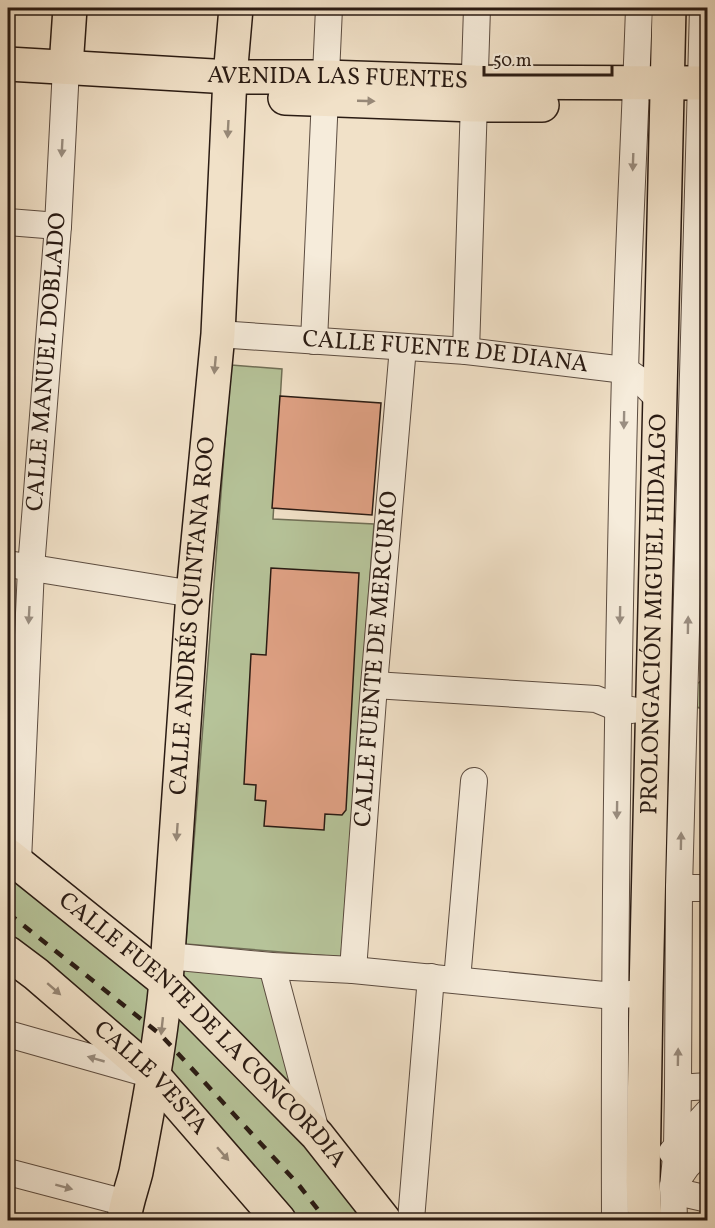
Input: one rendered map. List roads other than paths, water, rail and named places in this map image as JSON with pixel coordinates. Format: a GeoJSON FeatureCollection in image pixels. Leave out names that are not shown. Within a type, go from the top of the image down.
{"type":"FeatureCollection","features":[{"type":"Feature","properties":{"kind":"main road","name":"CALLE MANUEL DOBLADO"},"geometry":{"type":"LineString","coordinates":[[66,78],[70,8]]}},
{"type":"Feature","properties":{"kind":"main road","name":"CALLE ANDRÉS QUINTANA ROO"},"geometry":{"type":"LineString","coordinates":[[125,1212],[135,1174],[161,1035],[194,594],[218,334],[236,8]]}},
{"type":"Feature","properties":{"kind":"main road","name":"PROLONGACIÓN MIGUEL HIDALGO"},"geometry":{"type":"LineString","coordinates":[[642,1210],[630,994],[681,713],[655,676],[663,303],[652,93],[669,8]]}},
{"type":"Feature","properties":{"kind":"main road","name":"AVENIDA LAS FUENTES"},"geometry":{"type":"LineString","coordinates":[[8,64],[66,78],[230,86],[475,93],[652,93],[703,88]]}},
{"type":"Feature","properties":{"kind":"main road","name":"AVENIDA LAS FUENTES"},"geometry":{"type":"LineString","coordinates":[[8,87],[66,78]]}},
{"type":"Feature","properties":{"kind":"main road","name":"CALLE FUENTE DE LA CONCORDIA"},"geometry":{"type":"LineString","coordinates":[[13,858],[167,969],[317,1135],[384,1221]]}},
{"type":"Feature","properties":{"kind":"main road","name":"CALLE VESTA"},"geometry":{"type":"LineString","coordinates":[[8,953],[36,974],[153,1075],[279,1221]]}},
{"type":"Feature","properties":{"kind":"street"},"geometry":{"type":"LineString","coordinates":[[314,342],[329,8]]}},
{"type":"Feature","properties":{"kind":"street"},"geometry":{"type":"LineString","coordinates":[[466,351],[477,8]]}},
{"type":"Feature","properties":{"kind":"street"},"geometry":{"type":"LineString","coordinates":[[639,8],[652,93],[625,370],[611,699],[642,1210]]}},
{"type":"Feature","properties":{"kind":"street","name":"PROLONGACIÓN MIGUEL HIDALGO"},"geometry":{"type":"LineString","coordinates":[[676,1147],[681,713],[697,672],[703,8]]}},
{"type":"Feature","properties":{"kind":"street","name":"CALLE MANUEL DOBLADO"},"geometry":{"type":"LineString","coordinates":[[13,858],[19,566],[58,226],[66,78]]}},
{"type":"Feature","properties":{"kind":"street"},"geometry":{"type":"LineString","coordinates":[[8,222],[58,226]]}},
{"type":"Feature","properties":{"kind":"street"},"geometry":{"type":"LineString","coordinates":[[663,303],[702,301]]}},
{"type":"Feature","properties":{"kind":"street","name":"CALLE FUENTE DE DIANA"},"geometry":{"type":"LineString","coordinates":[[218,334],[466,351],[625,370]]}},
{"type":"Feature","properties":{"kind":"street","name":"CALLE FUENTE DE MERCURIO"},"geometry":{"type":"LineString","coordinates":[[353,970],[374,685],[403,347]]}},
{"type":"Feature","properties":{"kind":"street"},"geometry":{"type":"LineString","coordinates":[[625,370],[641,381],[661,401]]}},
{"type":"Feature","properties":{"kind":"street"},"geometry":{"type":"LineString","coordinates":[[19,566],[194,594]]}},
{"type":"Feature","properties":{"kind":"street"},"geometry":{"type":"LineString","coordinates":[[611,699],[655,676],[697,672]]}},
{"type":"Feature","properties":{"kind":"street"},"geometry":{"type":"LineString","coordinates":[[374,685],[611,699],[681,713]]}},
{"type":"Feature","properties":{"kind":"street"},"geometry":{"type":"LineString","coordinates":[[458,980],[474,781]]}},
{"type":"Feature","properties":{"kind":"street"},"geometry":{"type":"LineString","coordinates":[[679,888],[708,888]]}},
{"type":"Feature","properties":{"kind":"street"},"geometry":{"type":"LineString","coordinates":[[167,969],[272,966],[353,970],[630,994]]}},
{"type":"Feature","properties":{"kind":"street"},"geometry":{"type":"LineString","coordinates":[[272,966],[317,1135]]}},
{"type":"Feature","properties":{"kind":"street"},"geometry":{"type":"LineString","coordinates":[[411,1221],[431,977]]}},
{"type":"Feature","properties":{"kind":"street"},"geometry":{"type":"LineString","coordinates":[[8,1034],[153,1075]]}},
{"type":"Feature","properties":{"kind":"street"},"geometry":{"type":"LineString","coordinates":[[678,1088],[708,1086]]}},
{"type":"Feature","properties":{"kind":"street"},"geometry":{"type":"LineString","coordinates":[[642,1210],[676,1147],[708,1112]]}},
{"type":"Feature","properties":{"kind":"street"},"geometry":{"type":"LineString","coordinates":[[642,1210],[708,1145]]}},
{"type":"Feature","properties":{"kind":"street"},"geometry":{"type":"LineString","coordinates":[[8,1172],[125,1212]]}},
{"type":"Feature","properties":{"kind":"street"},"geometry":{"type":"LineString","coordinates":[[642,1210],[682,1193],[708,1199]]}},
{"type":"Feature","properties":{"kind":"railway"},"geometry":{"type":"LineString","coordinates":[[8,913],[161,1035],[298,1184],[326,1220]]}}]}
